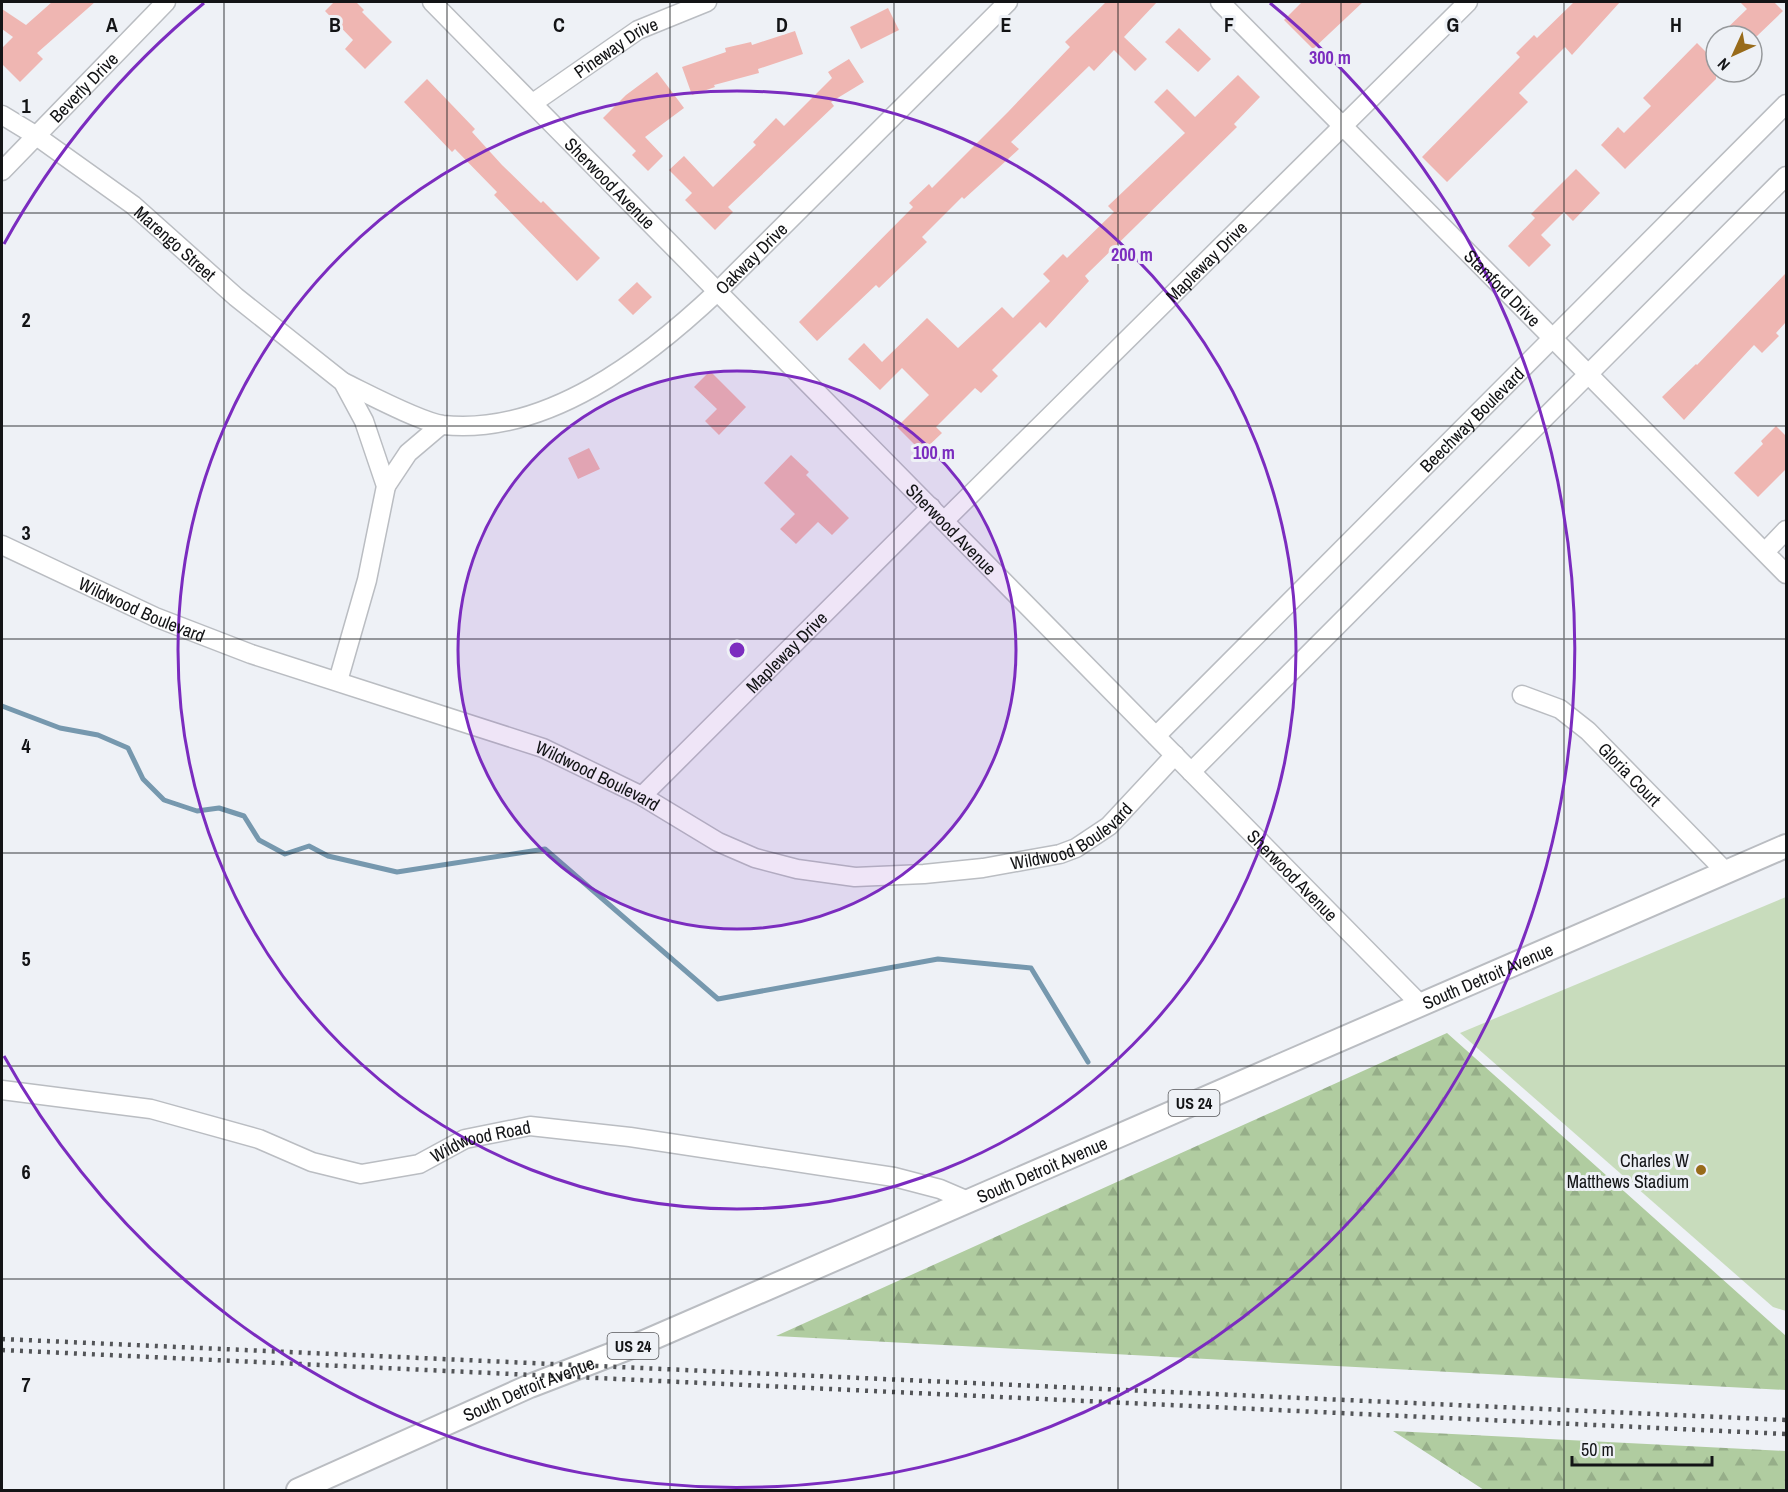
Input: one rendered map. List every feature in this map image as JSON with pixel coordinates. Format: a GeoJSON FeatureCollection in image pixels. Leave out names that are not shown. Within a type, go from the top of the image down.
{"type":"FeatureCollection","features":[{"type":"Feature","properties":{"kind":"main road","name":"South Detroit Avenue"},"geometry":{"type":"LineString","coordinates":[[297,1491],[530,1386],[644,1342],[1786,846]]}},
{"type":"Feature","properties":{"kind":"street","name":"Beverly Drive"},"geometry":{"type":"LineString","coordinates":[[2,171],[166,2]]}},
{"type":"Feature","properties":{"kind":"street","name":"Sherwood Avenue"},"geometry":{"type":"LineString","coordinates":[[432,2],[1420,1004]]}},
{"type":"Feature","properties":{"kind":"street","name":"Pineway Drive"},"geometry":{"type":"LineString","coordinates":[[533,104],[638,30],[707,2]]}},
{"type":"Feature","properties":{"kind":"street","name":"Oakway Drive"},"geometry":{"type":"LineString","coordinates":[[441,424],[498,423],[572,398],[620,371],[652,349],[718,291],[1008,2]]}},
{"type":"Feature","properties":{"kind":"street","name":"Stamford Drive"},"geometry":{"type":"LineString","coordinates":[[1220,2],[1786,574]]}},
{"type":"Feature","properties":{"kind":"street","name":"Mapleway Drive"},"geometry":{"type":"LineString","coordinates":[[944,521],[1468,2]]}},
{"type":"Feature","properties":{"kind":"street","name":"Beechway Boulevard"},"geometry":{"type":"LineString","coordinates":[[1156,736],[1786,104]]}},
{"type":"Feature","properties":{"kind":"street","name":"Marengo Street"},"geometry":{"type":"LineString","coordinates":[[2,115],[35,135],[133,205],[236,297],[343,382],[441,424]]}},
{"type":"Feature","properties":{"kind":"street"},"geometry":{"type":"LineString","coordinates":[[1191,772],[1786,176]]}},
{"type":"Feature","properties":{"kind":"street","name":"Marengo Street"},"geometry":{"type":"LineString","coordinates":[[343,382],[364,421],[386,486]]}},
{"type":"Feature","properties":{"kind":"street"},"geometry":{"type":"LineString","coordinates":[[338,681],[367,580],[386,486],[408,453],[441,424]]}},
{"type":"Feature","properties":{"kind":"street","name":"Mapleway Drive"},"geometry":{"type":"LineString","coordinates":[[642,796],[931,507]]}},
{"type":"Feature","properties":{"kind":"street"},"geometry":{"type":"LineString","coordinates":[[1765,552],[1786,530]]}},
{"type":"Feature","properties":{"kind":"street","name":"Wildwood Boulevard"},"geometry":{"type":"LineString","coordinates":[[2,545],[155,617],[251,654],[543,748],[642,796],[718,842],[776,864],[820,873],[855,876],[924,874],[983,868],[1060,854],[1076,848],[1109,826],[1175,755]]}},
{"type":"Feature","properties":{"kind":"street","name":"Gloria Court"},"geometry":{"type":"LineString","coordinates":[[1522,695],[1560,709],[1588,731],[1726,872]]}},
{"type":"Feature","properties":{"kind":"street","name":"Wildwood Road"},"geometry":{"type":"LineString","coordinates":[[2,1090],[151,1109],[259,1139],[312,1162],[361,1174],[419,1164],[465,1139],[530,1126],[630,1137],[894,1177],[940,1190],[968,1201]]}},
{"type":"Feature","properties":{"kind":"green space","name":"Charles W Matthews Stadium"},"geometry":{"type":"Polygon","coordinates":[[[1786,897],[1786,1311],[1773,1307],[1460,1033],[1786,897]]]}},
{"type":"Feature","properties":{"kind":"green space"},"geometry":{"type":"Polygon","coordinates":[[[1447,1033],[1786,1336],[1786,1390],[776,1336],[1447,1033]]]}},
{"type":"Feature","properties":{"kind":"green space"},"geometry":{"type":"Polygon","coordinates":[[[1393,1431],[1786,1451],[1786,1490],[1484,1490],[1393,1431]]]}},
{"type":"Feature","properties":{"kind":"building"},"geometry":{"type":"Polygon","coordinates":[[[52,2],[95,2],[37,53],[43,59],[20,82],[2,64],[2,48],[13,37],[2,29],[2,9],[26,25],[52,2]]]}},
{"type":"Feature","properties":{"kind":"building"},"geometry":{"type":"Polygon","coordinates":[[[334,2],[356,2],[364,10],[362,12],[392,42],[365,69],[345,49],[353,40],[325,11],[334,2]]]}},
{"type":"Feature","properties":{"kind":"building"},"geometry":{"type":"Polygon","coordinates":[[[1106,2],[1157,2],[1124,37],[1147,59],[1135,71],[1114,50],[1094,71],[1089,66],[1011,142],[1019,149],[964,199],[962,197],[922,237],[927,242],[879,288],[876,285],[817,341],[799,322],[913,207],[909,203],[929,184],[932,188],[1008,112],[1070,47],[1065,42],[1106,2]]]}},
{"type":"Feature","properties":{"kind":"building"},"geometry":{"type":"Polygon","coordinates":[[[1302,2],[1363,2],[1313,49],[1284,20],[1302,2]]]}},
{"type":"Feature","properties":{"kind":"building"},"geometry":{"type":"Polygon","coordinates":[[[1574,2],[1620,2],[1572,55],[1565,47],[1519,93],[1528,102],[1447,182],[1422,157],[1520,57],[1516,53],[1534,35],[1537,38],[1574,2]]]}},
{"type":"Feature","properties":{"kind":"building"},"geometry":{"type":"Polygon","coordinates":[[[1740,2],[1774,2],[1783,11],[1764,29],[1764,24],[1731,24],[1747,9],[1740,2]]]}},
{"type":"Feature","properties":{"kind":"building"},"geometry":{"type":"Polygon","coordinates":[[[888,8],[899,30],[861,49],[850,27],[888,8]]]}},
{"type":"Feature","properties":{"kind":"building"},"geometry":{"type":"Polygon","coordinates":[[[1179,28],[1211,59],[1198,72],[1165,42],[1179,28]]]}},
{"type":"Feature","properties":{"kind":"building"},"geometry":{"type":"Polygon","coordinates":[[[795,31],[803,54],[758,69],[759,73],[714,85],[715,87],[692,95],[682,67],[726,52],[725,48],[751,42],[752,45],[795,31]]]}},
{"type":"Feature","properties":{"kind":"building"},"geometry":{"type":"Polygon","coordinates":[[[1697,43],[1704,50],[1704,84],[1711,84],[1625,169],[1601,145],[1618,127],[1624,133],[1651,106],[1643,98],[1697,43]]]}},
{"type":"Feature","properties":{"kind":"building"},"geometry":{"type":"Polygon","coordinates":[[[849,59],[864,82],[831,102],[834,106],[728,207],[733,212],[715,230],[685,200],[692,193],[669,170],[684,156],[713,187],[756,145],[753,142],[776,118],[784,126],[832,78],[828,72],[849,59]]]}},
{"type":"Feature","properties":{"kind":"building"},"geometry":{"type":"Polygon","coordinates":[[[657,72],[684,108],[645,137],[663,156],[648,171],[632,155],[636,151],[603,118],[626,95],[657,72]]]}},
{"type":"Feature","properties":{"kind":"building"},"geometry":{"type":"Polygon","coordinates":[[[1238,75],[1260,97],[1234,124],[1237,127],[1085,276],[1089,281],[1046,328],[1040,322],[992,370],[998,376],[981,393],[975,388],[936,427],[942,433],[922,452],[897,427],[929,395],[902,368],[880,390],[848,359],[864,343],[882,362],[927,318],[958,348],[1002,307],[1013,318],[1050,281],[1043,274],[1063,254],[1067,258],[1114,212],[1108,206],[1185,133],[1154,102],[1167,89],[1195,117],[1238,75]]]}},
{"type":"Feature","properties":{"kind":"building"},"geometry":{"type":"Polygon","coordinates":[[[427,79],[475,129],[472,132],[502,165],[541,203],[543,201],[600,258],[577,281],[494,195],[497,192],[455,149],[452,152],[404,102],[427,79]]]}},
{"type":"Feature","properties":{"kind":"building"},"geometry":{"type":"Polygon","coordinates":[[[1576,169],[1600,193],[1573,221],[1564,212],[1541,235],[1551,245],[1529,267],[1508,246],[1535,218],[1531,214],[1576,169]]]}},
{"type":"Feature","properties":{"kind":"building"},"geometry":{"type":"Polygon","coordinates":[[[1786,273],[1786,322],[1776,333],[1779,336],[1762,353],[1754,345],[1684,420],[1662,397],[1697,365],[1786,273]]]}},
{"type":"Feature","properties":{"kind":"building"},"geometry":{"type":"Polygon","coordinates":[[[637,282],[652,297],[633,315],[618,300],[637,282]]]}},
{"type":"Feature","properties":{"kind":"building"},"geometry":{"type":"Polygon","coordinates":[[[710,371],[746,407],[719,435],[705,421],[717,409],[694,387],[710,371]]]}},
{"type":"Feature","properties":{"kind":"building"},"geometry":{"type":"Polygon","coordinates":[[[1776,426],[1786,436],[1786,469],[1758,497],[1734,473],[1763,444],[1761,441],[1776,426]]]}},
{"type":"Feature","properties":{"kind":"building"},"geometry":{"type":"Polygon","coordinates":[[[589,448],[600,469],[578,479],[568,458],[589,448]]]}},
{"type":"Feature","properties":{"kind":"building"},"geometry":{"type":"Polygon","coordinates":[[[791,455],[809,472],[806,475],[849,518],[832,535],[818,522],[796,544],[780,529],[795,514],[764,483],[791,455]]]}},
{"type":"Feature","properties":{"kind":"waterway"},"geometry":{"type":"LineString","coordinates":[[2,706],[60,728],[98,735],[128,748],[143,779],[164,800],[197,811],[219,808],[244,816],[259,840],[285,854],[309,846],[328,856],[397,872],[545,849],[718,999],[938,959],[1031,968],[1088,1062]]}},
{"type":"Feature","properties":{"kind":"railway"},"geometry":{"type":"LineString","coordinates":[[2,1339],[1786,1420]]}},
{"type":"Feature","properties":{"kind":"railway"},"geometry":{"type":"LineString","coordinates":[[2,1350],[1786,1434]]}},
{"type":"Feature","properties":{"kind":"place","name":"Charles W Matthews Stadium"},"geometry":{"type":"Point","coordinates":[1701,1170]}}]}
